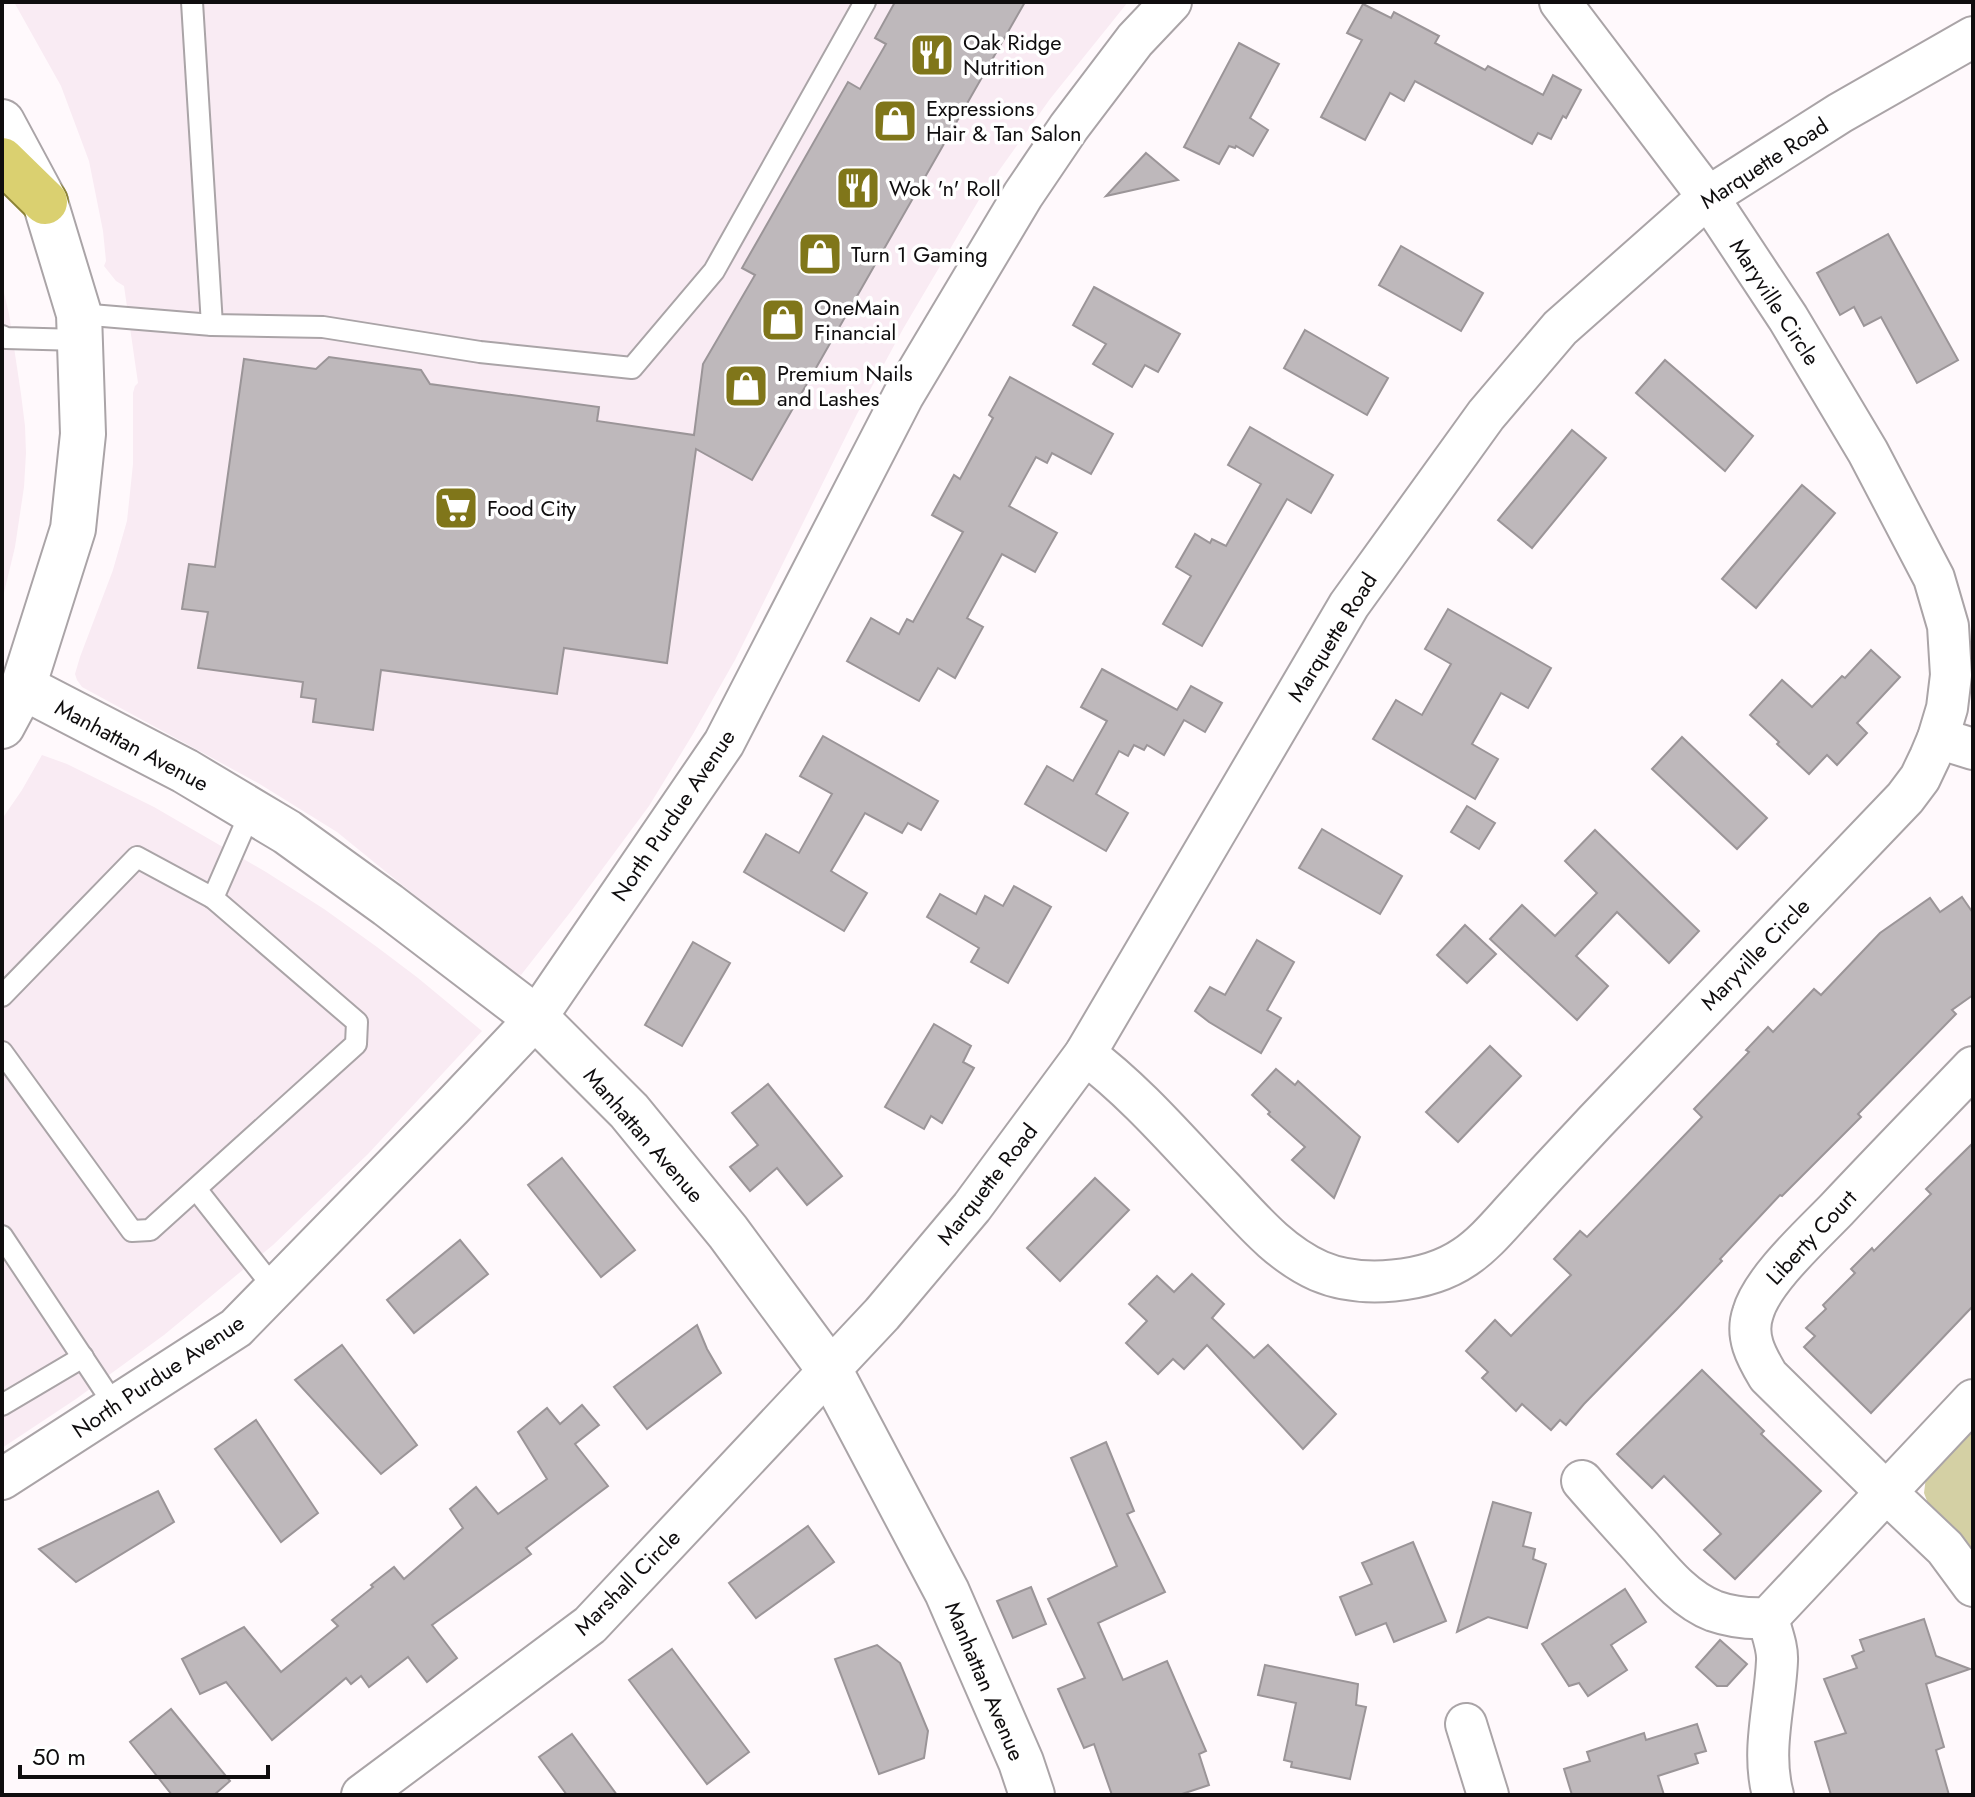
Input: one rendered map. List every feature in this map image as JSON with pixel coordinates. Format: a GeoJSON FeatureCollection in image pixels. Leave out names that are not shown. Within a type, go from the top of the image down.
{"type":"FeatureCollection","features":[{"type":"Feature","properties":{"kind":"highway"},"geometry":{"type":"LineString","coordinates":[[2,160],[45,202]]}},
{"type":"Feature","properties":{"kind":"street","name":"North Purdue Avenue"},"geometry":{"type":"LineString","coordinates":[[2,1479],[236,1328],[536,1018],[724,743],[903,396],[1023,195],[1125,53],[1171,2]]}},
{"type":"Feature","properties":{"kind":"street"},"geometry":{"type":"LineString","coordinates":[[1560,2],[1708,197]]}},
{"type":"Feature","properties":{"kind":"street","name":"Marquette Road"},"geometry":{"type":"LineString","coordinates":[[829,1369],[882,1314],[972,1207],[1085,1054],[1349,605],[1486,415],[1560,328],[1708,197],[1840,113],[1973,37]]}},
{"type":"Feature","properties":{"kind":"street"},"geometry":{"type":"LineString","coordinates":[[2,122],[45,202],[80,327],[83,434],[73,529],[12,684],[2,726]]}},
{"type":"Feature","properties":{"kind":"street","name":"Maryville Circle"},"geometry":{"type":"LineString","coordinates":[[1085,1054],[1169,1131],[1270,1239],[1297,1259],[1344,1279],[1366,1282],[1396,1281],[1440,1269],[1463,1258],[1487,1240],[1956,743],[1947,708],[1951,675],[1948,626],[1934,578],[1868,452],[1788,318],[1708,197]]}},
{"type":"Feature","properties":{"kind":"street","name":"Manhattan Avenue"},"geometry":{"type":"LineString","coordinates":[[12,684],[185,771],[287,832],[536,1018],[629,1111],[728,1232],[829,1369],[947,1592],[1021,1762],[1032,1795]]}},
{"type":"Feature","properties":{"kind":"street","name":"Liberty Court"},"geometry":{"type":"LineString","coordinates":[[1973,1067],[1763,1290],[1750,1327],[1756,1356],[1768,1376],[1945,1548],[1973,1586]]}},
{"type":"Feature","properties":{"kind":"street","name":"Marshall Circle"},"geometry":{"type":"LineString","coordinates":[[362,1795],[590,1625],[829,1369]]}},
{"type":"Feature","properties":{"kind":"street"},"geometry":{"type":"LineString","coordinates":[[1582,1481],[1668,1578],[1693,1599],[1730,1616],[1768,1618],[1973,1400]]}},
{"type":"Feature","properties":{"kind":"street"},"geometry":{"type":"LineString","coordinates":[[1768,1618],[1777,1658],[1768,1753],[1773,1795]]}},
{"type":"Feature","properties":{"kind":"street"},"geometry":{"type":"LineString","coordinates":[[1466,1724],[1488,1795]]}},
{"type":"Feature","properties":{"kind":"lane"},"geometry":{"type":"LineString","coordinates":[[192,2],[212,325]]}},
{"type":"Feature","properties":{"kind":"lane"},"geometry":{"type":"LineString","coordinates":[[3,338],[80,327],[323,327],[480,352],[632,368],[714,271],[865,2]]}},
{"type":"Feature","properties":{"kind":"lane"},"geometry":{"type":"LineString","coordinates":[[213,898],[251,811]]}},
{"type":"Feature","properties":{"kind":"lane"},"geometry":{"type":"LineString","coordinates":[[2,996],[137,857],[213,898],[357,1022],[356,1044],[150,1230],[132,1231],[2,1052]]}},
{"type":"Feature","properties":{"kind":"lane"},"geometry":{"type":"LineString","coordinates":[[196,1189],[274,1288]]}},
{"type":"Feature","properties":{"kind":"lane"},"geometry":{"type":"LineString","coordinates":[[2,1236],[115,1406]]}},
{"type":"Feature","properties":{"kind":"lane"},"geometry":{"type":"LineString","coordinates":[[2,1405],[83,1357]]}},
{"type":"Feature","properties":{"kind":"shaded area"},"geometry":{"type":"Polygon","coordinates":[[[14,2],[1128,2],[1050,99],[983,193],[857,414],[735,660],[693,734],[649,806],[521,975],[508,971],[337,832],[258,783],[82,687],[77,680],[75,674],[80,657],[113,570],[127,521],[133,464],[133,393],[138,383],[124,286],[104,266],[103,231],[89,161],[61,86],[14,2]]]}},
{"type":"Feature","properties":{"kind":"shaded area"},"geometry":{"type":"Polygon","coordinates":[[[2,284],[21,394],[26,453],[15,547],[2,601],[2,284]]]}},
{"type":"Feature","properties":{"kind":"shaded area"},"geometry":{"type":"Polygon","coordinates":[[[42,755],[154,807],[266,872],[377,947],[482,1031],[368,1154],[273,1245],[164,1335],[2,1448],[2,819],[42,755]]]}},
{"type":"Feature","properties":{"kind":"shaded area"},"geometry":{"type":"Polygon","coordinates":[[[1973,1420],[1973,1553],[1929,1506],[1924,1493],[1926,1477],[1973,1420]]]}},
{"type":"Feature","properties":{"kind":"building","name":"Food City"},"geometry":{"type":"Polygon","coordinates":[[[895,2],[1025,2],[752,480],[696,449],[667,663],[564,648],[557,694],[381,670],[373,730],[313,722],[316,699],[301,697],[303,682],[198,668],[208,612],[182,609],[189,564],[215,567],[244,359],[316,369],[329,357],[421,370],[430,384],[599,407],[597,421],[694,435],[703,364],[755,275],[742,268],[848,82],[860,89],[886,44],[875,38],[895,2]]]}},
{"type":"Feature","properties":{"kind":"building"},"geometry":{"type":"Polygon","coordinates":[[[1363,4],[1391,18],[1394,12],[1439,36],[1435,43],[1485,70],[1488,66],[1543,95],[1553,75],[1581,90],[1551,139],[1538,133],[1532,144],[1415,81],[1404,101],[1390,93],[1365,140],[1321,117],[1362,40],[1347,33],[1363,4]]]}},
{"type":"Feature","properties":{"kind":"building"},"geometry":{"type":"Polygon","coordinates":[[[1239,43],[1279,64],[1250,118],[1268,130],[1253,156],[1236,146],[1229,146],[1219,164],[1184,147],[1239,43]]]}},
{"type":"Feature","properties":{"kind":"building"},"geometry":{"type":"Polygon","coordinates":[[[1146,153],[1178,180],[1106,196],[1146,153]]]}},
{"type":"Feature","properties":{"kind":"building"},"geometry":{"type":"Polygon","coordinates":[[[1888,234],[1958,360],[1917,383],[1881,317],[1864,326],[1854,307],[1840,315],[1817,273],[1888,234]]]}},
{"type":"Feature","properties":{"kind":"building"},"geometry":{"type":"Polygon","coordinates":[[[1401,246],[1483,293],[1461,331],[1379,285],[1401,246]]]}},
{"type":"Feature","properties":{"kind":"building"},"geometry":{"type":"Polygon","coordinates":[[[1094,287],[1180,334],[1158,372],[1145,365],[1132,387],[1093,364],[1106,344],[1073,325],[1094,287]]]}},
{"type":"Feature","properties":{"kind":"building"},"geometry":{"type":"Polygon","coordinates":[[[1305,330],[1388,378],[1367,415],[1284,368],[1305,330]]]}},
{"type":"Feature","properties":{"kind":"building"},"geometry":{"type":"Polygon","coordinates":[[[1665,360],[1753,436],[1725,471],[1636,393],[1665,360]]]}},
{"type":"Feature","properties":{"kind":"building"},"geometry":{"type":"Polygon","coordinates":[[[1010,377],[1113,434],[1091,474],[1052,453],[1047,463],[1036,457],[1009,506],[1057,533],[1035,572],[1002,554],[967,618],[983,627],[955,678],[938,668],[919,701],[847,661],[871,618],[899,634],[907,619],[913,622],[963,532],[932,515],[954,475],[960,479],[993,418],[989,415],[1010,377]]]}},
{"type":"Feature","properties":{"kind":"building"},"geometry":{"type":"Polygon","coordinates":[[[1250,427],[1333,475],[1311,513],[1287,499],[1202,646],[1163,624],[1191,576],[1176,567],[1195,534],[1210,543],[1212,539],[1226,546],[1261,484],[1228,465],[1250,427]]]}},
{"type":"Feature","properties":{"kind":"building"},"geometry":{"type":"Polygon","coordinates":[[[1572,430],[1606,458],[1532,548],[1498,520],[1572,430]]]}},
{"type":"Feature","properties":{"kind":"building"},"geometry":{"type":"Polygon","coordinates":[[[1802,485],[1835,513],[1756,608],[1722,579],[1802,485]]]}},
{"type":"Feature","properties":{"kind":"building"},"geometry":{"type":"Polygon","coordinates":[[[1448,609],[1551,668],[1528,708],[1501,693],[1472,744],[1498,759],[1475,799],[1373,739],[1396,700],[1422,715],[1451,664],[1425,649],[1448,609]]]}},
{"type":"Feature","properties":{"kind":"building"},"geometry":{"type":"Polygon","coordinates":[[[1871,650],[1900,677],[1857,723],[1867,733],[1837,765],[1827,755],[1809,774],[1750,715],[1782,680],[1812,707],[1871,650]]]}},
{"type":"Feature","properties":{"kind":"building"},"geometry":{"type":"Polygon","coordinates":[[[1102,669],[1177,710],[1191,686],[1222,703],[1205,732],[1184,720],[1164,755],[1147,745],[1144,750],[1134,745],[1128,756],[1119,751],[1096,794],[1128,813],[1106,851],[1025,804],[1047,766],[1073,781],[1107,721],[1081,707],[1102,669]]]}},
{"type":"Feature","properties":{"kind":"building"},"geometry":{"type":"Polygon","coordinates":[[[823,736],[938,801],[921,830],[908,823],[902,833],[865,813],[831,871],[867,893],[844,931],[744,872],[766,834],[799,853],[832,794],[800,776],[823,736]]]}},
{"type":"Feature","properties":{"kind":"building"},"geometry":{"type":"Polygon","coordinates":[[[1682,737],[1767,818],[1737,849],[1652,769],[1682,737]]]}},
{"type":"Feature","properties":{"kind":"building"},"geometry":{"type":"Polygon","coordinates":[[[1467,806],[1495,823],[1479,849],[1451,832],[1467,806]]]}},
{"type":"Feature","properties":{"kind":"building"},"geometry":{"type":"Polygon","coordinates":[[[1322,829],[1402,876],[1380,914],[1299,868],[1322,829]]]}},
{"type":"Feature","properties":{"kind":"building"},"geometry":{"type":"Polygon","coordinates":[[[1595,830],[1699,931],[1669,963],[1617,912],[1576,956],[1608,986],[1577,1020],[1490,939],[1522,905],[1555,936],[1597,893],[1565,861],[1595,830]]]}},
{"type":"Feature","properties":{"kind":"building"},"geometry":{"type":"Polygon","coordinates":[[[1014,886],[1051,907],[1008,983],[971,962],[979,948],[927,917],[940,894],[976,914],[985,896],[1003,906],[1014,886]]]}},
{"type":"Feature","properties":{"kind":"building"},"geometry":{"type":"Polygon","coordinates":[[[1962,897],[1973,913],[1973,995],[1952,1010],[1956,1014],[1858,1114],[1861,1117],[1780,1195],[1720,1259],[1722,1261],[1566,1425],[1560,1420],[1551,1430],[1522,1404],[1516,1411],[1482,1378],[1488,1372],[1466,1351],[1495,1320],[1511,1336],[1571,1275],[1554,1259],[1580,1231],[1587,1237],[1702,1117],[1694,1109],[1749,1052],[1746,1050],[1768,1027],[1773,1032],[1814,989],[1821,995],[1880,933],[1930,898],[1940,912],[1962,897]]]}},
{"type":"Feature","properties":{"kind":"building"},"geometry":{"type":"Polygon","coordinates":[[[1465,925],[1496,954],[1467,983],[1437,955],[1465,925]]]}},
{"type":"Feature","properties":{"kind":"building"},"geometry":{"type":"Polygon","coordinates":[[[1257,940],[1294,962],[1267,1010],[1281,1018],[1261,1053],[1195,1011],[1210,987],[1225,995],[1257,940]]]}},
{"type":"Feature","properties":{"kind":"building"},"geometry":{"type":"Polygon","coordinates":[[[693,942],[730,963],[682,1046],[645,1025],[693,942]]]}},
{"type":"Feature","properties":{"kind":"building"},"geometry":{"type":"Polygon","coordinates":[[[934,1024],[971,1046],[963,1062],[974,1068],[942,1123],[931,1116],[924,1129],[885,1107],[934,1024]]]}},
{"type":"Feature","properties":{"kind":"building"},"geometry":{"type":"Polygon","coordinates":[[[1490,1046],[1521,1076],[1458,1142],[1426,1112],[1490,1046]]]}},
{"type":"Feature","properties":{"kind":"building"},"geometry":{"type":"Polygon","coordinates":[[[1276,1069],[1295,1085],[1298,1081],[1360,1137],[1334,1198],[1292,1160],[1305,1147],[1252,1095],[1276,1069]]]}},
{"type":"Feature","properties":{"kind":"building"},"geometry":{"type":"Polygon","coordinates":[[[768,1084],[842,1176],[807,1205],[777,1168],[750,1191],[730,1167],[758,1145],[732,1113],[768,1084]]]}},
{"type":"Feature","properties":{"kind":"building"},"geometry":{"type":"Polygon","coordinates":[[[1973,1143],[1973,1306],[1871,1413],[1804,1347],[1815,1336],[1806,1328],[1826,1309],[1823,1305],[1855,1273],[1851,1269],[1872,1248],[1874,1251],[1931,1194],[1926,1189],[1973,1143]]]}},
{"type":"Feature","properties":{"kind":"building"},"geometry":{"type":"Polygon","coordinates":[[[562,1158],[635,1250],[601,1277],[528,1185],[562,1158]]]}},
{"type":"Feature","properties":{"kind":"building"},"geometry":{"type":"Polygon","coordinates":[[[1095,1178],[1129,1210],[1060,1281],[1027,1248],[1095,1178]]]}},
{"type":"Feature","properties":{"kind":"building"},"geometry":{"type":"Polygon","coordinates":[[[460,1240],[488,1274],[414,1333],[387,1300],[460,1240]]]}},
{"type":"Feature","properties":{"kind":"building"},"geometry":{"type":"Polygon","coordinates":[[[1192,1274],[1224,1304],[1212,1318],[1254,1358],[1268,1345],[1336,1414],[1303,1449],[1207,1345],[1184,1369],[1173,1359],[1158,1374],[1126,1343],[1147,1321],[1129,1304],[1157,1276],[1174,1292],[1192,1274]]]}},
{"type":"Feature","properties":{"kind":"building"},"geometry":{"type":"Polygon","coordinates":[[[697,1325],[721,1373],[647,1429],[614,1387],[697,1325]]]}},
{"type":"Feature","properties":{"kind":"building"},"geometry":{"type":"Polygon","coordinates":[[[342,1345],[417,1445],[381,1474],[295,1380],[342,1345]]]}},
{"type":"Feature","properties":{"kind":"building"},"geometry":{"type":"Polygon","coordinates":[[[1702,1370],[1764,1431],[1761,1434],[1821,1491],[1735,1579],[1704,1550],[1721,1534],[1664,1476],[1652,1488],[1617,1454],[1702,1370]]]}},
{"type":"Feature","properties":{"kind":"building"},"geometry":{"type":"Polygon","coordinates":[[[582,1405],[599,1425],[575,1444],[608,1486],[526,1548],[531,1554],[432,1625],[457,1658],[427,1682],[408,1657],[369,1687],[361,1676],[351,1684],[346,1678],[272,1740],[226,1682],[200,1694],[182,1659],[244,1627],[281,1672],[338,1626],[332,1620],[373,1587],[371,1585],[394,1567],[404,1579],[463,1528],[450,1509],[476,1487],[498,1514],[547,1479],[518,1432],[547,1408],[560,1424],[582,1405]]]}},
{"type":"Feature","properties":{"kind":"building"},"geometry":{"type":"Polygon","coordinates":[[[256,1420],[318,1513],[281,1542],[215,1449],[256,1420]]]}},
{"type":"Feature","properties":{"kind":"building"},"geometry":{"type":"Polygon","coordinates":[[[1106,1442],[1134,1511],[1127,1514],[1165,1592],[1098,1623],[1123,1680],[1167,1661],[1206,1751],[1199,1754],[1209,1785],[1179,1795],[1112,1795],[1094,1744],[1084,1748],[1058,1689],[1085,1678],[1048,1599],[1117,1566],[1071,1458],[1106,1442]]]}},
{"type":"Feature","properties":{"kind":"building"},"geometry":{"type":"Polygon","coordinates":[[[158,1491],[174,1522],[76,1582],[39,1549],[158,1491]]]}},
{"type":"Feature","properties":{"kind":"building"},"geometry":{"type":"Polygon","coordinates":[[[1493,1502],[1531,1513],[1523,1546],[1535,1549],[1533,1559],[1546,1564],[1527,1628],[1488,1617],[1457,1632],[1493,1502]]]}},
{"type":"Feature","properties":{"kind":"building"},"geometry":{"type":"Polygon","coordinates":[[[808,1526],[834,1562],[756,1618],[729,1583],[808,1526]]]}},
{"type":"Feature","properties":{"kind":"building"},"geometry":{"type":"Polygon","coordinates":[[[1413,1542],[1446,1621],[1394,1642],[1386,1623],[1356,1635],[1340,1597],[1372,1584],[1362,1563],[1413,1542]]]}},
{"type":"Feature","properties":{"kind":"building"},"geometry":{"type":"Polygon","coordinates":[[[1031,1587],[1046,1624],[1013,1638],[997,1601],[1031,1587]]]}},
{"type":"Feature","properties":{"kind":"building"},"geometry":{"type":"Polygon","coordinates":[[[1625,1589],[1646,1622],[1611,1645],[1627,1670],[1588,1696],[1579,1683],[1569,1686],[1542,1644],[1625,1589]]]}},
{"type":"Feature","properties":{"kind":"building"},"geometry":{"type":"Polygon","coordinates":[[[1924,1619],[1936,1656],[1970,1669],[1926,1684],[1944,1747],[1936,1750],[1949,1795],[1831,1795],[1815,1742],[1846,1733],[1824,1679],[1857,1668],[1852,1656],[1864,1651],[1860,1640],[1924,1619]]]}},
{"type":"Feature","properties":{"kind":"building"},"geometry":{"type":"Polygon","coordinates":[[[1720,1640],[1747,1664],[1727,1686],[1717,1686],[1696,1667],[1720,1640]]]}},
{"type":"Feature","properties":{"kind":"building"},"geometry":{"type":"Polygon","coordinates":[[[877,1645],[900,1663],[928,1731],[924,1758],[879,1774],[835,1659],[877,1645]]]}},
{"type":"Feature","properties":{"kind":"building"},"geometry":{"type":"Polygon","coordinates":[[[672,1649],[749,1752],[707,1784],[629,1680],[672,1649]]]}},
{"type":"Feature","properties":{"kind":"building"},"geometry":{"type":"Polygon","coordinates":[[[1265,1665],[1358,1684],[1356,1705],[1366,1707],[1350,1779],[1291,1767],[1292,1762],[1284,1760],[1296,1703],[1258,1695],[1265,1665]]]}},
{"type":"Feature","properties":{"kind":"building"},"geometry":{"type":"Polygon","coordinates":[[[171,1709],[230,1781],[214,1795],[172,1795],[130,1742],[171,1709]]]}},
{"type":"Feature","properties":{"kind":"building"},"geometry":{"type":"Polygon","coordinates":[[[1697,1724],[1706,1751],[1695,1754],[1698,1763],[1658,1776],[1664,1795],[1572,1795],[1564,1769],[1590,1761],[1587,1752],[1644,1733],[1646,1740],[1697,1724]]]}},
{"type":"Feature","properties":{"kind":"building"},"geometry":{"type":"Polygon","coordinates":[[[572,1734],[617,1795],[567,1795],[539,1757],[572,1734]]]}},
{"type":"Feature","properties":{"kind":"place","name":"Oak Ridge Nutrition"},"geometry":{"type":"Point","coordinates":[932,55]}},
{"type":"Feature","properties":{"kind":"place","name":"Expressions Hair & Tan Salon"},"geometry":{"type":"Point","coordinates":[895,121]}},
{"type":"Feature","properties":{"kind":"place","name":"Wok 'n' Roll"},"geometry":{"type":"Point","coordinates":[858,188]}},
{"type":"Feature","properties":{"kind":"place","name":"Turn 1 Gaming"},"geometry":{"type":"Point","coordinates":[820,254]}},
{"type":"Feature","properties":{"kind":"place","name":"OneMain Financial"},"geometry":{"type":"Point","coordinates":[783,320]}},
{"type":"Feature","properties":{"kind":"place","name":"Premium Nails and Lashes"},"geometry":{"type":"Point","coordinates":[746,386]}},
{"type":"Feature","properties":{"kind":"place","name":"Food City"},"geometry":{"type":"Point","coordinates":[456,508]}}]}
